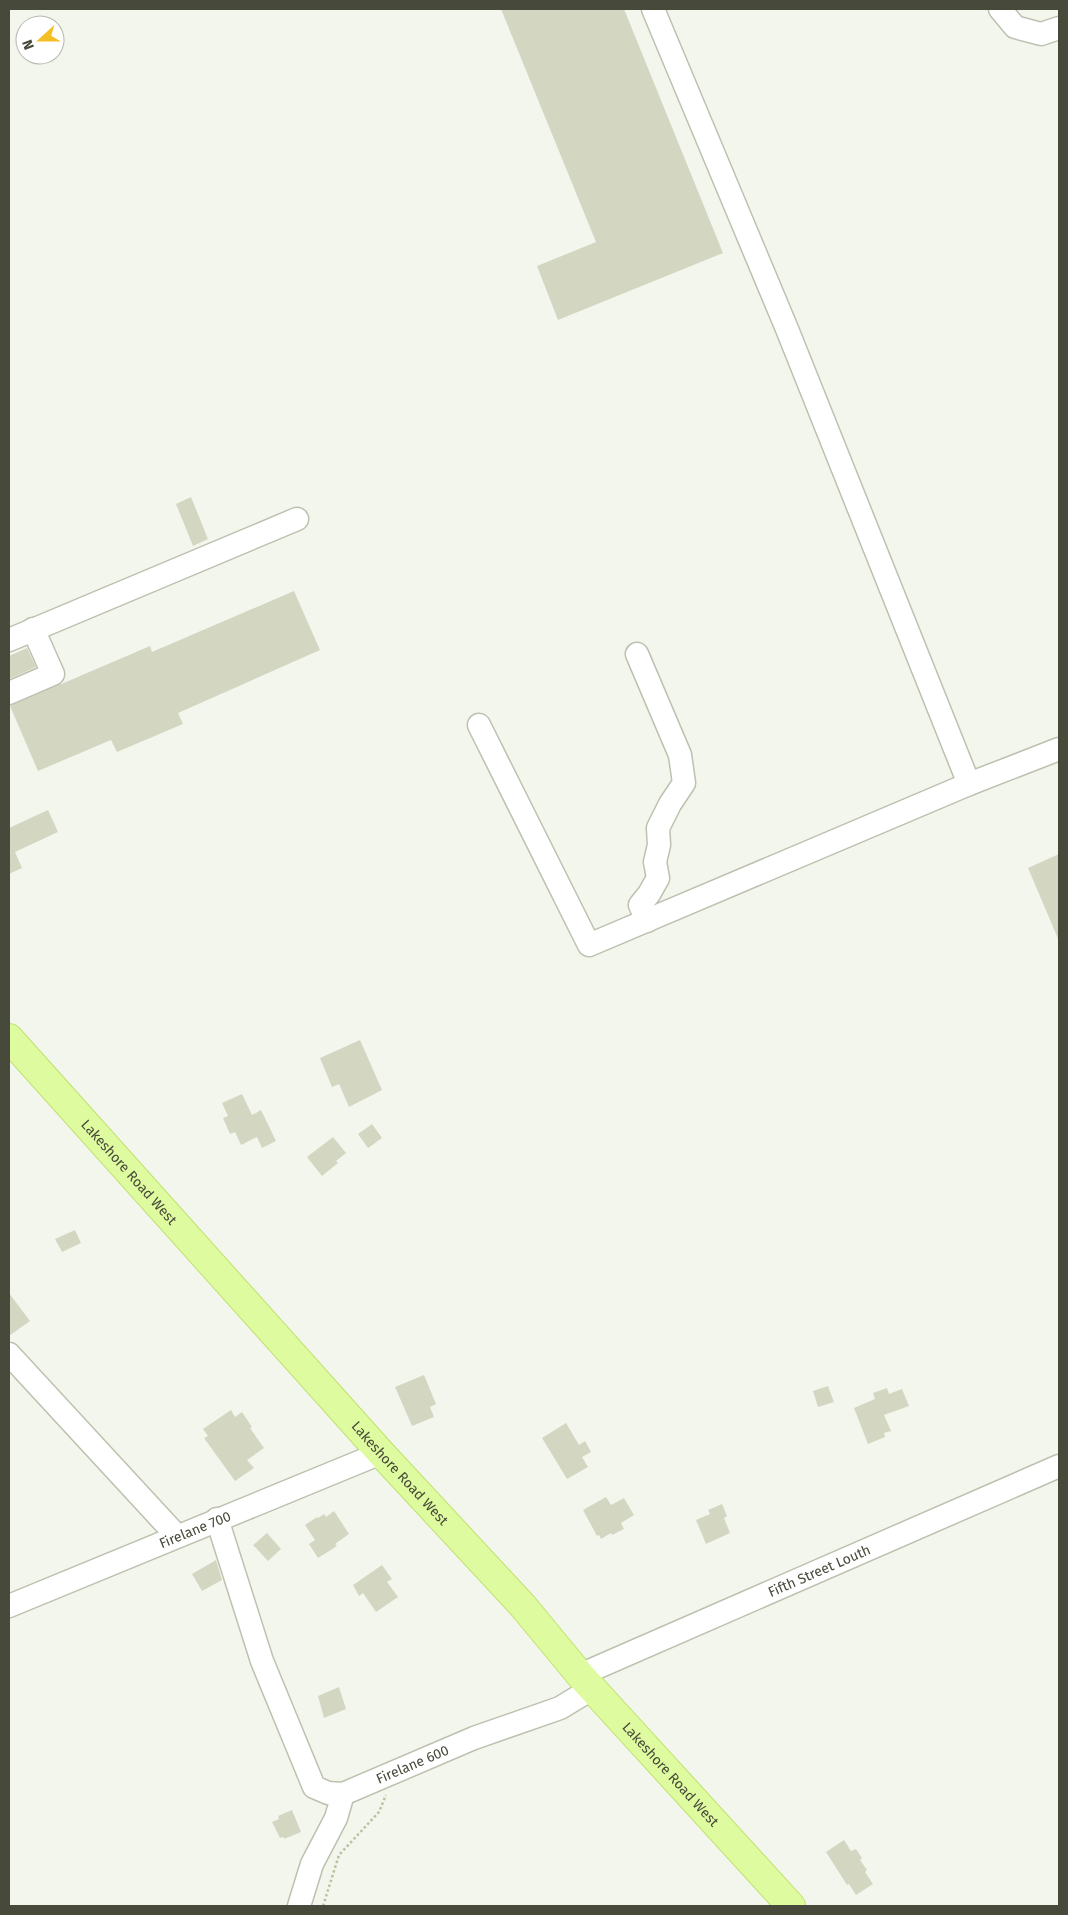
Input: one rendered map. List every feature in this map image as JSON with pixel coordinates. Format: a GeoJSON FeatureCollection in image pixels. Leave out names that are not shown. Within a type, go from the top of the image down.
{"type":"FeatureCollection","features":[{"type":"Feature","properties":{"kind":"main road","name":"Lakeshore Road West"},"geometry":{"type":"LineString","coordinates":[[9,1038],[381,1453],[523,1606],[586,1681],[791,1906]]}},
{"type":"Feature","properties":{"kind":"street"},"geometry":{"type":"LineString","coordinates":[[653,9],[787,329],[968,784]]}},
{"type":"Feature","properties":{"kind":"street"},"geometry":{"type":"LineString","coordinates":[[1000,9],[1015,27],[1041,34],[1059,28]]}},
{"type":"Feature","properties":{"kind":"street"},"geometry":{"type":"LineString","coordinates":[[9,640],[297,519]]}},
{"type":"Feature","properties":{"kind":"street"},"geometry":{"type":"LineString","coordinates":[[9,693],[53,674],[33,629]]}},
{"type":"Feature","properties":{"kind":"street"},"geometry":{"type":"LineString","coordinates":[[637,654],[680,755],[684,783],[670,804],[658,828],[659,845],[655,862],[658,878],[640,905],[647,921]]}},
{"type":"Feature","properties":{"kind":"street"},"geometry":{"type":"LineString","coordinates":[[479,725],[589,946],[968,784],[1059,749]]}},
{"type":"Feature","properties":{"kind":"street"},"geometry":{"type":"LineString","coordinates":[[9,1354],[177,1536]]}},
{"type":"Feature","properties":{"kind":"street","name":"Firelane 700"},"geometry":{"type":"LineString","coordinates":[[9,1606],[381,1453]]}},
{"type":"Feature","properties":{"kind":"street","name":"Fifth Street Louth"},"geometry":{"type":"LineString","coordinates":[[586,1681],[1059,1466]]}},
{"type":"Feature","properties":{"kind":"street"},"geometry":{"type":"LineString","coordinates":[[217,1519],[262,1662],[314,1787],[328,1793],[343,1794],[336,1818],[312,1864],[299,1906]]}},
{"type":"Feature","properties":{"kind":"street","name":"Firelane 600"},"geometry":{"type":"LineString","coordinates":[[343,1794],[474,1738],[560,1708],[586,1681]]}},
{"type":"Feature","properties":{"kind":"path"},"geometry":{"type":"LineString","coordinates":[[323,1906],[339,1855],[379,1812],[386,1796],[379,1778]]}},
{"type":"Feature","properties":{"kind":"building"},"geometry":{"type":"Polygon","coordinates":[[[501,9],[624,9],[723,253],[558,320],[537,266],[596,242],[501,9]]]}},
{"type":"Feature","properties":{"kind":"building"},"geometry":{"type":"Polygon","coordinates":[[[191,497],[208,539],[193,546],[176,504],[191,497]]]}},
{"type":"Feature","properties":{"kind":"building"},"geometry":{"type":"Polygon","coordinates":[[[294,591],[320,650],[178,713],[183,724],[117,752],[111,740],[38,771],[10,706],[150,646],[152,652],[294,591]]]}},
{"type":"Feature","properties":{"kind":"building"},"geometry":{"type":"Polygon","coordinates":[[[27,648],[36,667],[9,679],[9,656],[27,648]]]}},
{"type":"Feature","properties":{"kind":"building"},"geometry":{"type":"Polygon","coordinates":[[[48,810],[58,832],[15,852],[22,868],[9,874],[9,828],[48,810]]]}},
{"type":"Feature","properties":{"kind":"building"},"geometry":{"type":"Polygon","coordinates":[[[1059,854],[1059,941],[1028,868],[1059,854]]]}},
{"type":"Feature","properties":{"kind":"building"},"geometry":{"type":"Polygon","coordinates":[[[360,1040],[382,1090],[349,1107],[339,1084],[332,1087],[320,1058],[360,1040]]]}},
{"type":"Feature","properties":{"kind":"building"},"geometry":{"type":"Polygon","coordinates":[[[242,1094],[252,1115],[261,1110],[276,1141],[262,1148],[257,1137],[241,1145],[235,1132],[230,1134],[223,1118],[228,1116],[222,1103],[242,1094]]]}},
{"type":"Feature","properties":{"kind":"building"},"geometry":{"type":"Polygon","coordinates":[[[372,1124],[382,1138],[368,1148],[358,1134],[372,1124]]]}},
{"type":"Feature","properties":{"kind":"building"},"geometry":{"type":"Polygon","coordinates":[[[333,1137],[346,1153],[336,1161],[338,1163],[322,1176],[307,1157],[333,1137]]]}},
{"type":"Feature","properties":{"kind":"building"},"geometry":{"type":"Polygon","coordinates":[[[75,1230],[81,1243],[62,1252],[55,1239],[75,1230]]]}},
{"type":"Feature","properties":{"kind":"building"},"geometry":{"type":"Polygon","coordinates":[[[9,1293],[30,1321],[9,1336],[9,1293]]]}},
{"type":"Feature","properties":{"kind":"building"},"geometry":{"type":"Polygon","coordinates":[[[424,1375],[436,1404],[430,1407],[434,1417],[412,1426],[395,1387],[424,1375]]]}},
{"type":"Feature","properties":{"kind":"building"},"geometry":{"type":"Polygon","coordinates":[[[828,1386],[834,1402],[818,1407],[813,1391],[828,1386]]]}},
{"type":"Feature","properties":{"kind":"building"},"geometry":{"type":"Polygon","coordinates":[[[887,1388],[889,1394],[902,1389],[909,1406],[884,1415],[891,1431],[884,1433],[885,1437],[868,1444],[854,1408],[875,1399],[873,1393],[887,1388]]]}},
{"type":"Feature","properties":{"kind":"building"},"geometry":{"type":"Polygon","coordinates":[[[231,1410],[235,1417],[242,1412],[252,1427],[250,1428],[264,1448],[247,1460],[254,1468],[235,1481],[204,1438],[208,1436],[203,1429],[231,1410]]]}},
{"type":"Feature","properties":{"kind":"building"},"geometry":{"type":"Polygon","coordinates":[[[566,1423],[579,1445],[585,1441],[591,1452],[582,1457],[588,1467],[567,1479],[542,1438],[566,1423]]]}},
{"type":"Feature","properties":{"kind":"building"},"geometry":{"type":"Polygon","coordinates":[[[606,1497],[611,1505],[624,1498],[634,1515],[621,1523],[624,1529],[612,1535],[611,1533],[601,1539],[599,1535],[597,1536],[583,1510],[606,1497]]]}},
{"type":"Feature","properties":{"kind":"building"},"geometry":{"type":"Polygon","coordinates":[[[722,1504],[727,1516],[724,1518],[730,1533],[706,1544],[696,1520],[710,1514],[708,1510],[722,1504]]]}},
{"type":"Feature","properties":{"kind":"building"},"geometry":{"type":"Polygon","coordinates":[[[334,1511],[349,1534],[335,1544],[337,1546],[318,1558],[309,1544],[315,1540],[305,1525],[317,1517],[324,1514],[326,1517],[334,1511]]]}},
{"type":"Feature","properties":{"kind":"building"},"geometry":{"type":"Polygon","coordinates":[[[267,1533],[281,1549],[268,1561],[253,1545],[267,1533]]]}},
{"type":"Feature","properties":{"kind":"building"},"geometry":{"type":"Polygon","coordinates":[[[216,1560],[222,1580],[202,1591],[192,1574],[216,1560]]]}},
{"type":"Feature","properties":{"kind":"building"},"geometry":{"type":"Polygon","coordinates":[[[382,1565],[392,1579],[387,1582],[398,1597],[376,1612],[363,1593],[359,1596],[353,1585],[382,1565]]]}},
{"type":"Feature","properties":{"kind":"building"},"geometry":{"type":"Polygon","coordinates":[[[339,1687],[346,1709],[324,1718],[318,1696],[339,1687]]]}},
{"type":"Feature","properties":{"kind":"building"},"geometry":{"type":"Polygon","coordinates":[[[292,1810],[301,1832],[284,1839],[284,1837],[280,1838],[272,1822],[279,1819],[278,1816],[292,1810]]]}},
{"type":"Feature","properties":{"kind":"building"},"geometry":{"type":"Polygon","coordinates":[[[844,1840],[851,1851],[856,1849],[862,1858],[860,1860],[867,1870],[865,1872],[873,1884],[856,1895],[849,1884],[847,1885],[826,1852],[844,1840]]]}}]}
